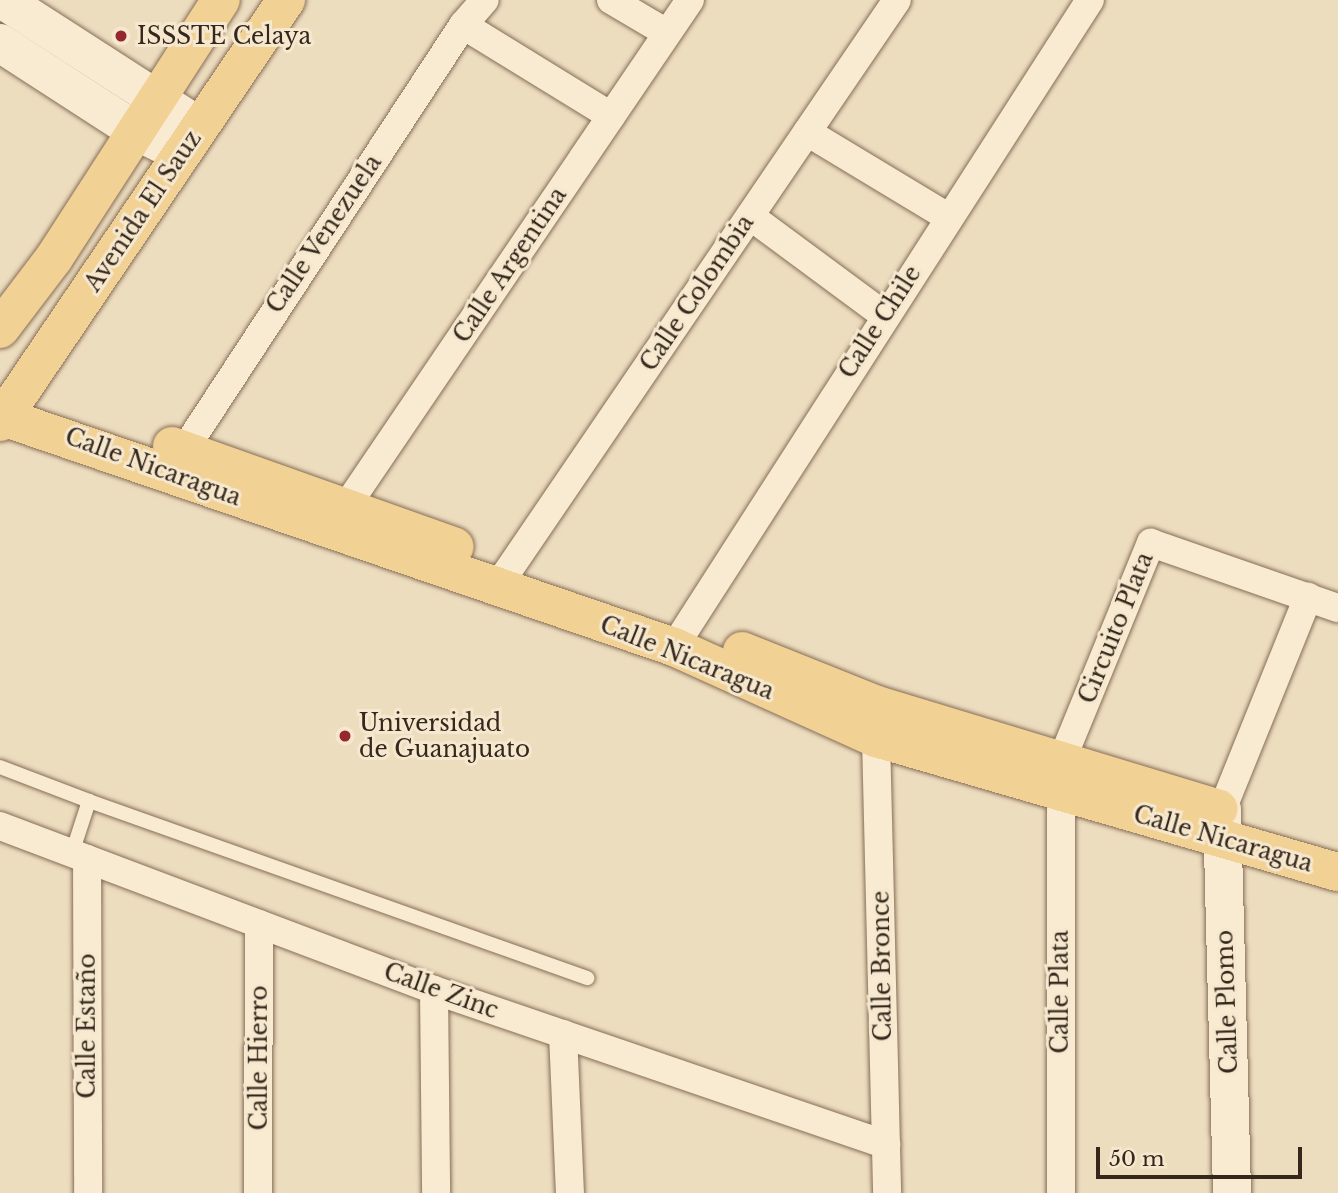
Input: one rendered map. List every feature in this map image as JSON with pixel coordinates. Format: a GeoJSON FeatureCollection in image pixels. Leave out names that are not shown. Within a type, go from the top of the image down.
{"type":"FeatureCollection","features":[{"type":"Feature","properties":{"kind":"main road","name":"Avenida El Sauz"},"geometry":{"type":"LineString","coordinates":[[0,329],[146,116],[221,0]]}},
{"type":"Feature","properties":{"kind":"main road","name":"Avenida El Sauz"},"geometry":{"type":"LineString","coordinates":[[4,409],[286,0]]}},
{"type":"Feature","properties":{"kind":"main road","name":"Calle Nicaragua"},"geometry":{"type":"LineString","coordinates":[[4,409],[177,461],[503,578],[877,705],[1060,776],[1222,824],[1338,847]]}},
{"type":"Feature","properties":{"kind":"main road","name":"Calle Nicaragua"},"geometry":{"type":"LineString","coordinates":[[680,638],[876,738],[1060,776]]}},
{"type":"Feature","properties":{"kind":"main road","name":"Calle Nicaragua"},"geometry":{"type":"LineString","coordinates":[[1222,824],[1338,872]]}},
{"type":"Feature","properties":{"kind":"street"},"geometry":{"type":"LineString","coordinates":[[3,0],[146,116]]}},
{"type":"Feature","properties":{"kind":"street","name":"Calle Venezuela"},"geometry":{"type":"LineString","coordinates":[[177,461],[463,25],[485,0]]}},
{"type":"Feature","properties":{"kind":"street"},"geometry":{"type":"LineString","coordinates":[[611,0],[667,33]]}},
{"type":"Feature","properties":{"kind":"street","name":"Calle Argentina"},"geometry":{"type":"LineString","coordinates":[[339,518],[690,0]]}},
{"type":"Feature","properties":{"kind":"street","name":"Calle Colombia"},"geometry":{"type":"LineString","coordinates":[[503,578],[897,0]]}},
{"type":"Feature","properties":{"kind":"street","name":"Calle Chile"},"geometry":{"type":"LineString","coordinates":[[680,638],[884,316],[1090,0]]}},
{"type":"Feature","properties":{"kind":"street"},"geometry":{"type":"LineString","coordinates":[[463,25],[611,116]]}},
{"type":"Feature","properties":{"kind":"street"},"geometry":{"type":"LineString","coordinates":[[0,43],[191,141]]}},
{"type":"Feature","properties":{"kind":"street"},"geometry":{"type":"LineString","coordinates":[[807,132],[948,217]]}},
{"type":"Feature","properties":{"kind":"street"},"geometry":{"type":"LineString","coordinates":[[750,216],[884,316]]}},
{"type":"Feature","properties":{"kind":"street","name":"Circuito Plata"},"geometry":{"type":"LineString","coordinates":[[1060,776],[1151,542],[1338,608]]}},
{"type":"Feature","properties":{"kind":"street"},"geometry":{"type":"LineString","coordinates":[[1222,824],[1308,597]]}},
{"type":"Feature","properties":{"kind":"street","name":"Calle Bronce"},"geometry":{"type":"LineString","coordinates":[[876,738],[887,1193]]}},
{"type":"Feature","properties":{"kind":"street","name":"Calle Plata"},"geometry":{"type":"LineString","coordinates":[[1060,776],[1061,1193]]}},
{"type":"Feature","properties":{"kind":"street","name":"Calle Plomo"},"geometry":{"type":"LineString","coordinates":[[1222,824],[1232,1193]]}},
{"type":"Feature","properties":{"kind":"street","name":"Calle Zinc"},"geometry":{"type":"LineString","coordinates":[[0,826],[434,990],[886,1145]]}},
{"type":"Feature","properties":{"kind":"street","name":"Calle Estaño"},"geometry":{"type":"LineString","coordinates":[[79,856],[88,1193]]}},
{"type":"Feature","properties":{"kind":"street","name":"Calle Hierro"},"geometry":{"type":"LineString","coordinates":[[258,1193],[259,924]]}},
{"type":"Feature","properties":{"kind":"street"},"geometry":{"type":"LineString","coordinates":[[434,990],[436,1193]]}},
{"type":"Feature","properties":{"kind":"street"},"geometry":{"type":"LineString","coordinates":[[563,1034],[570,1193]]}},
{"type":"Feature","properties":{"kind":"lane"},"geometry":{"type":"LineString","coordinates":[[0,767],[587,978]]}},
{"type":"Feature","properties":{"kind":"lane"},"geometry":{"type":"LineString","coordinates":[[79,856],[89,801]]}},
{"type":"Feature","properties":{"kind":"place","name":"ISSSTE Celaya"},"geometry":{"type":"Point","coordinates":[121,36]}},
{"type":"Feature","properties":{"kind":"place","name":"Universidad de Guanajuato"},"geometry":{"type":"Point","coordinates":[345,736]}}]}
